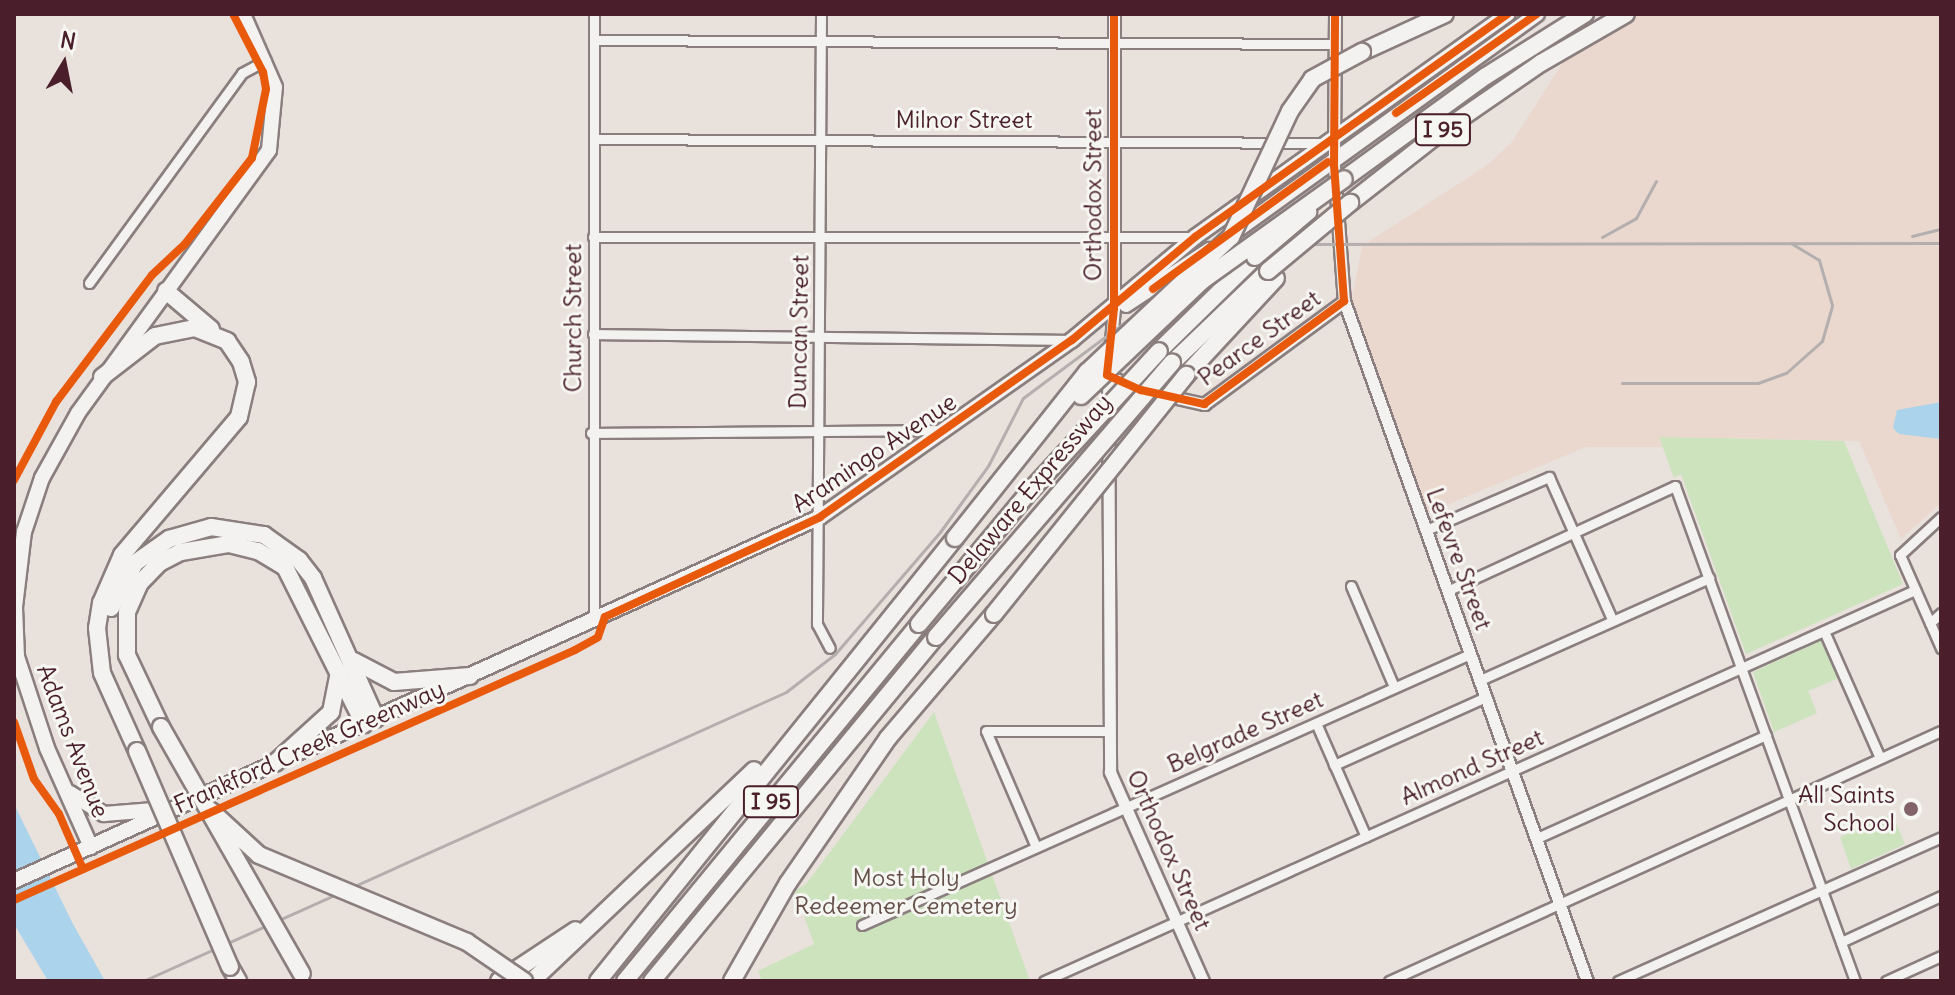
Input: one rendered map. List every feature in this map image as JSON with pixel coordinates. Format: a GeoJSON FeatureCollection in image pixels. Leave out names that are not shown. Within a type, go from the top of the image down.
{"type":"FeatureCollection","features":[{"type":"Feature","properties":{"kind":"highway"},"geometry":{"type":"LineString","coordinates":[[598,981],[1087,372],[1231,237],[1290,111],[1312,79],[1445,14]]}},
{"type":"Feature","properties":{"kind":"highway","name":"Delaware Expressway"},"geometry":{"type":"LineString","coordinates":[[625,981],[1030,491],[1159,351],[1255,257],[1344,179],[1486,76],[1585,14]]}},
{"type":"Feature","properties":{"kind":"highway","name":"I 95"},"geometry":{"type":"LineString","coordinates":[[1272,275],[1350,203],[1438,134],[1541,63],[1626,14]]}},
{"type":"Feature","properties":{"kind":"highway"},"geometry":{"type":"LineString","coordinates":[[955,538],[1074,403],[1171,307],[1275,224],[1344,179]]}},
{"type":"Feature","properties":{"kind":"highway"},"geometry":{"type":"LineString","coordinates":[[732,981],[788,883],[888,738],[1272,275]]}},
{"type":"Feature","properties":{"kind":"highway","name":"Delaware Expressway"},"geometry":{"type":"LineString","coordinates":[[652,981],[936,637],[1172,363],[1272,275]]}},
{"type":"Feature","properties":{"kind":"highway"},"geometry":{"type":"LineString","coordinates":[[166,291],[217,334],[245,371],[243,409],[122,555],[101,603],[100,662],[234,976]]}},
{"type":"Feature","properties":{"kind":"highway"},"geometry":{"type":"LineString","coordinates":[[102,377],[168,330],[195,328],[217,334]]}},
{"type":"Feature","properties":{"kind":"highway"},"geometry":{"type":"LineString","coordinates":[[127,726],[107,659],[113,601],[135,563],[190,531],[236,527],[282,546],[313,578],[350,657],[370,721]]}},
{"type":"Feature","properties":{"kind":"highway"},"geometry":{"type":"LineString","coordinates":[[306,979],[161,727],[127,655],[127,612],[148,573],[181,552],[213,545],[243,546],[285,567],[339,670],[370,721]]}},
{"type":"Feature","properties":{"kind":"highway"},"geometry":{"type":"LineString","coordinates":[[350,657],[369,673],[394,682],[470,676]]}},
{"type":"Feature","properties":{"kind":"highway"},"geometry":{"type":"LineString","coordinates":[[275,763],[331,712],[339,670]]}},
{"type":"Feature","properties":{"kind":"highway"},"geometry":{"type":"LineString","coordinates":[[532,981],[736,790],[843,676]]}},
{"type":"Feature","properties":{"kind":"highway"},"geometry":{"type":"LineString","coordinates":[[211,811],[259,855],[467,942],[524,981]]}},
{"type":"Feature","properties":{"kind":"highway"},"geometry":{"type":"LineString","coordinates":[[499,981],[556,946],[649,872]]}},
{"type":"Feature","properties":{"kind":"main road","name":"Adams Avenue"},"geometry":{"type":"LineString","coordinates":[[91,847],[60,777],[17,657],[17,579],[24,532],[42,478],[102,377],[269,150],[276,100],[266,60],[243,14]]}},
{"type":"Feature","properties":{"kind":"main road"},"geometry":{"type":"LineString","coordinates":[[1114,308],[1133,303],[1508,14]]}},
{"type":"Feature","properties":{"kind":"main road"},"geometry":{"type":"LineString","coordinates":[[1114,308],[1195,237],[1334,151],[1537,14]]}},
{"type":"Feature","properties":{"kind":"main road","name":"Aramingo Avenue"},"geometry":{"type":"LineString","coordinates":[[14,881],[820,517],[1114,308]]}},
{"type":"Feature","properties":{"kind":"main road"},"geometry":{"type":"LineString","coordinates":[[60,777],[80,803],[104,814],[178,808]]}},
{"type":"Feature","properties":{"kind":"street","name":"Church Street"},"geometry":{"type":"LineString","coordinates":[[594,14],[591,433],[594,621]]}},
{"type":"Feature","properties":{"kind":"street","name":"Duncan Street"},"geometry":{"type":"LineString","coordinates":[[821,14],[817,624],[830,648]]}},
{"type":"Feature","properties":{"kind":"street","name":"Orthodox Street"},"geometry":{"type":"LineString","coordinates":[[1114,14],[1114,308],[1107,375],[1110,772],[1203,981]]}},
{"type":"Feature","properties":{"kind":"street","name":"Lefevre Street"},"geometry":{"type":"LineString","coordinates":[[1335,14],[1334,151],[1344,301],[1587,981]]}},
{"type":"Feature","properties":{"kind":"street"},"geometry":{"type":"LineString","coordinates":[[594,40],[1335,44]]}},
{"type":"Feature","properties":{"kind":"street"},"geometry":{"type":"LineString","coordinates":[[89,283],[242,73],[266,60]]}},
{"type":"Feature","properties":{"kind":"street","name":"Milnor Street"},"geometry":{"type":"LineString","coordinates":[[594,139],[1112,141],[1334,151]]}},
{"type":"Feature","properties":{"kind":"street"},"geometry":{"type":"LineString","coordinates":[[593,237],[1112,240],[1195,237]]}},
{"type":"Feature","properties":{"kind":"street","name":"Pearce Street"},"geometry":{"type":"LineString","coordinates":[[1107,375],[1141,390],[1204,404],[1344,301]]}},
{"type":"Feature","properties":{"kind":"street"},"geometry":{"type":"LineString","coordinates":[[593,334],[1072,340]]}},
{"type":"Feature","properties":{"kind":"street"},"geometry":{"type":"LineString","coordinates":[[591,433],[818,435],[945,430]]}},
{"type":"Feature","properties":{"kind":"street"},"geometry":{"type":"LineString","coordinates":[[1426,530],[1548,478],[1612,619]]}},
{"type":"Feature","properties":{"kind":"street"},"geometry":{"type":"LineString","coordinates":[[1449,590],[1675,486],[1855,981]]}},
{"type":"Feature","properties":{"kind":"street"},"geometry":{"type":"LineString","coordinates":[[1941,517],[1900,555],[1941,648]]}},
{"type":"Feature","properties":{"kind":"street"},"geometry":{"type":"LineString","coordinates":[[1480,680],[1709,578]]}},
{"type":"Feature","properties":{"kind":"street"},"geometry":{"type":"LineString","coordinates":[[1351,586],[1394,687]]}},
{"type":"Feature","properties":{"kind":"street","name":"Almond Street"},"geometry":{"type":"LineString","coordinates":[[1044,981],[1915,590]]}},
{"type":"Feature","properties":{"kind":"street"},"geometry":{"type":"LineString","coordinates":[[1930,623],[1941,613]]}},
{"type":"Feature","properties":{"kind":"street"},"geometry":{"type":"LineString","coordinates":[[1824,631],[1880,758]]}},
{"type":"Feature","properties":{"kind":"street","name":"Belgrade Street"},"geometry":{"type":"LineString","coordinates":[[862,925],[1470,654]]}},
{"type":"Feature","properties":{"kind":"street"},"geometry":{"type":"LineString","coordinates":[[1334,765],[1486,697]]}},
{"type":"Feature","properties":{"kind":"street"},"geometry":{"type":"LineString","coordinates":[[1316,723],[1366,837]]}},
{"type":"Feature","properties":{"kind":"street"},"geometry":{"type":"LineString","coordinates":[[1036,847],[986,731],[1108,731]]}},
{"type":"Feature","properties":{"kind":"street"},"geometry":{"type":"LineString","coordinates":[[1389,981],[1941,731]]}},
{"type":"Feature","properties":{"kind":"street"},"geometry":{"type":"LineString","coordinates":[[1537,838],[1766,735]]}},
{"type":"Feature","properties":{"kind":"street"},"geometry":{"type":"LineString","coordinates":[[1618,981],[1941,837]]}},
{"type":"Feature","properties":{"kind":"street"},"geometry":{"type":"LineString","coordinates":[[1841,942],[1941,896]]}},
{"type":"Feature","properties":{"kind":"street"},"geometry":{"type":"LineString","coordinates":[[1886,981],[1941,956]]}},
{"type":"Feature","properties":{"kind":"shaded area"},"geometry":{"type":"Polygon","coordinates":[[[1637,14],[1941,14],[1941,503],[1901,539],[1859,441],[1660,437],[1662,447],[1586,447],[1427,513],[1352,299],[1362,246],[1486,166],[1512,142],[1565,59],[1593,35],[1637,14]]]}},
{"type":"Feature","properties":{"kind":"green space"},"geometry":{"type":"Polygon","coordinates":[[[1659,437],[1844,441],[1903,584],[1746,654],[1681,474],[1674,478],[1659,437]]]}},
{"type":"Feature","properties":{"kind":"green space"},"geometry":{"type":"Polygon","coordinates":[[[1822,640],[1839,678],[1808,691],[1817,713],[1774,732],[1753,672],[1822,640]]]}},
{"type":"Feature","properties":{"kind":"green space","name":"Most Holy Redeemer Cemetery"},"geometry":{"type":"Polygon","coordinates":[[[934,712],[1030,981],[762,981],[758,971],[814,944],[795,891],[807,883],[934,712]]]}},
{"type":"Feature","properties":{"kind":"green space"},"geometry":{"type":"Polygon","coordinates":[[[1892,814],[1905,844],[1851,869],[1840,837],[1892,814]]]}},
{"type":"Feature","properties":{"kind":"water"},"geometry":{"type":"Polygon","coordinates":[[[1941,402],[1941,439],[1899,434],[1893,428],[1897,410],[1941,402]]]}},
{"type":"Feature","properties":{"kind":"water"},"geometry":{"type":"Polygon","coordinates":[[[14,804],[105,981],[48,981],[14,924],[14,804]]]}},
{"type":"Feature","properties":{"kind":"railway"},"geometry":{"type":"LineString","coordinates":[[1602,237],[1636,218],[1656,181]]}},
{"type":"Feature","properties":{"kind":"railway"},"geometry":{"type":"LineString","coordinates":[[1912,236],[1941,229]]}},
{"type":"Feature","properties":{"kind":"railway"},"geometry":{"type":"LineString","coordinates":[[1622,383],[1758,383],[1786,373],[1822,341],[1832,305],[1819,260],[1791,243]]}},
{"type":"Feature","properties":{"kind":"railway"},"geometry":{"type":"LineString","coordinates":[[143,981],[786,692],[835,654],[940,532],[988,466],[1023,398],[1196,269],[1230,255],[1309,244],[1941,243]]}},
{"type":"Feature","properties":{"kind":"cycle path"},"geometry":{"type":"LineString","coordinates":[[14,480],[56,402],[152,275],[185,244],[252,158],[266,89],[263,72],[233,14]]}},
{"type":"Feature","properties":{"kind":"cycle path"},"geometry":{"type":"LineString","coordinates":[[1114,14],[1114,308],[1107,375],[1141,390],[1204,404],[1344,301],[1334,166],[1335,14]]}},
{"type":"Feature","properties":{"kind":"cycle path","name":"Frankford Creek Greenway"},"geometry":{"type":"LineString","coordinates":[[14,900],[575,650],[598,637],[605,617],[820,517],[1072,340],[1195,237],[1508,14]]}},
{"type":"Feature","properties":{"kind":"cycle path"},"geometry":{"type":"LineString","coordinates":[[1396,113],[1537,14]]}},
{"type":"Feature","properties":{"kind":"cycle path"},"geometry":{"type":"LineString","coordinates":[[1153,289],[1328,162]]}},
{"type":"Feature","properties":{"kind":"cycle path"},"geometry":{"type":"LineString","coordinates":[[14,722],[34,779],[59,814],[83,869]]}},
{"type":"Feature","properties":{"kind":"place","name":"All Saints School"},"geometry":{"type":"Point","coordinates":[1911,809]}}]}
